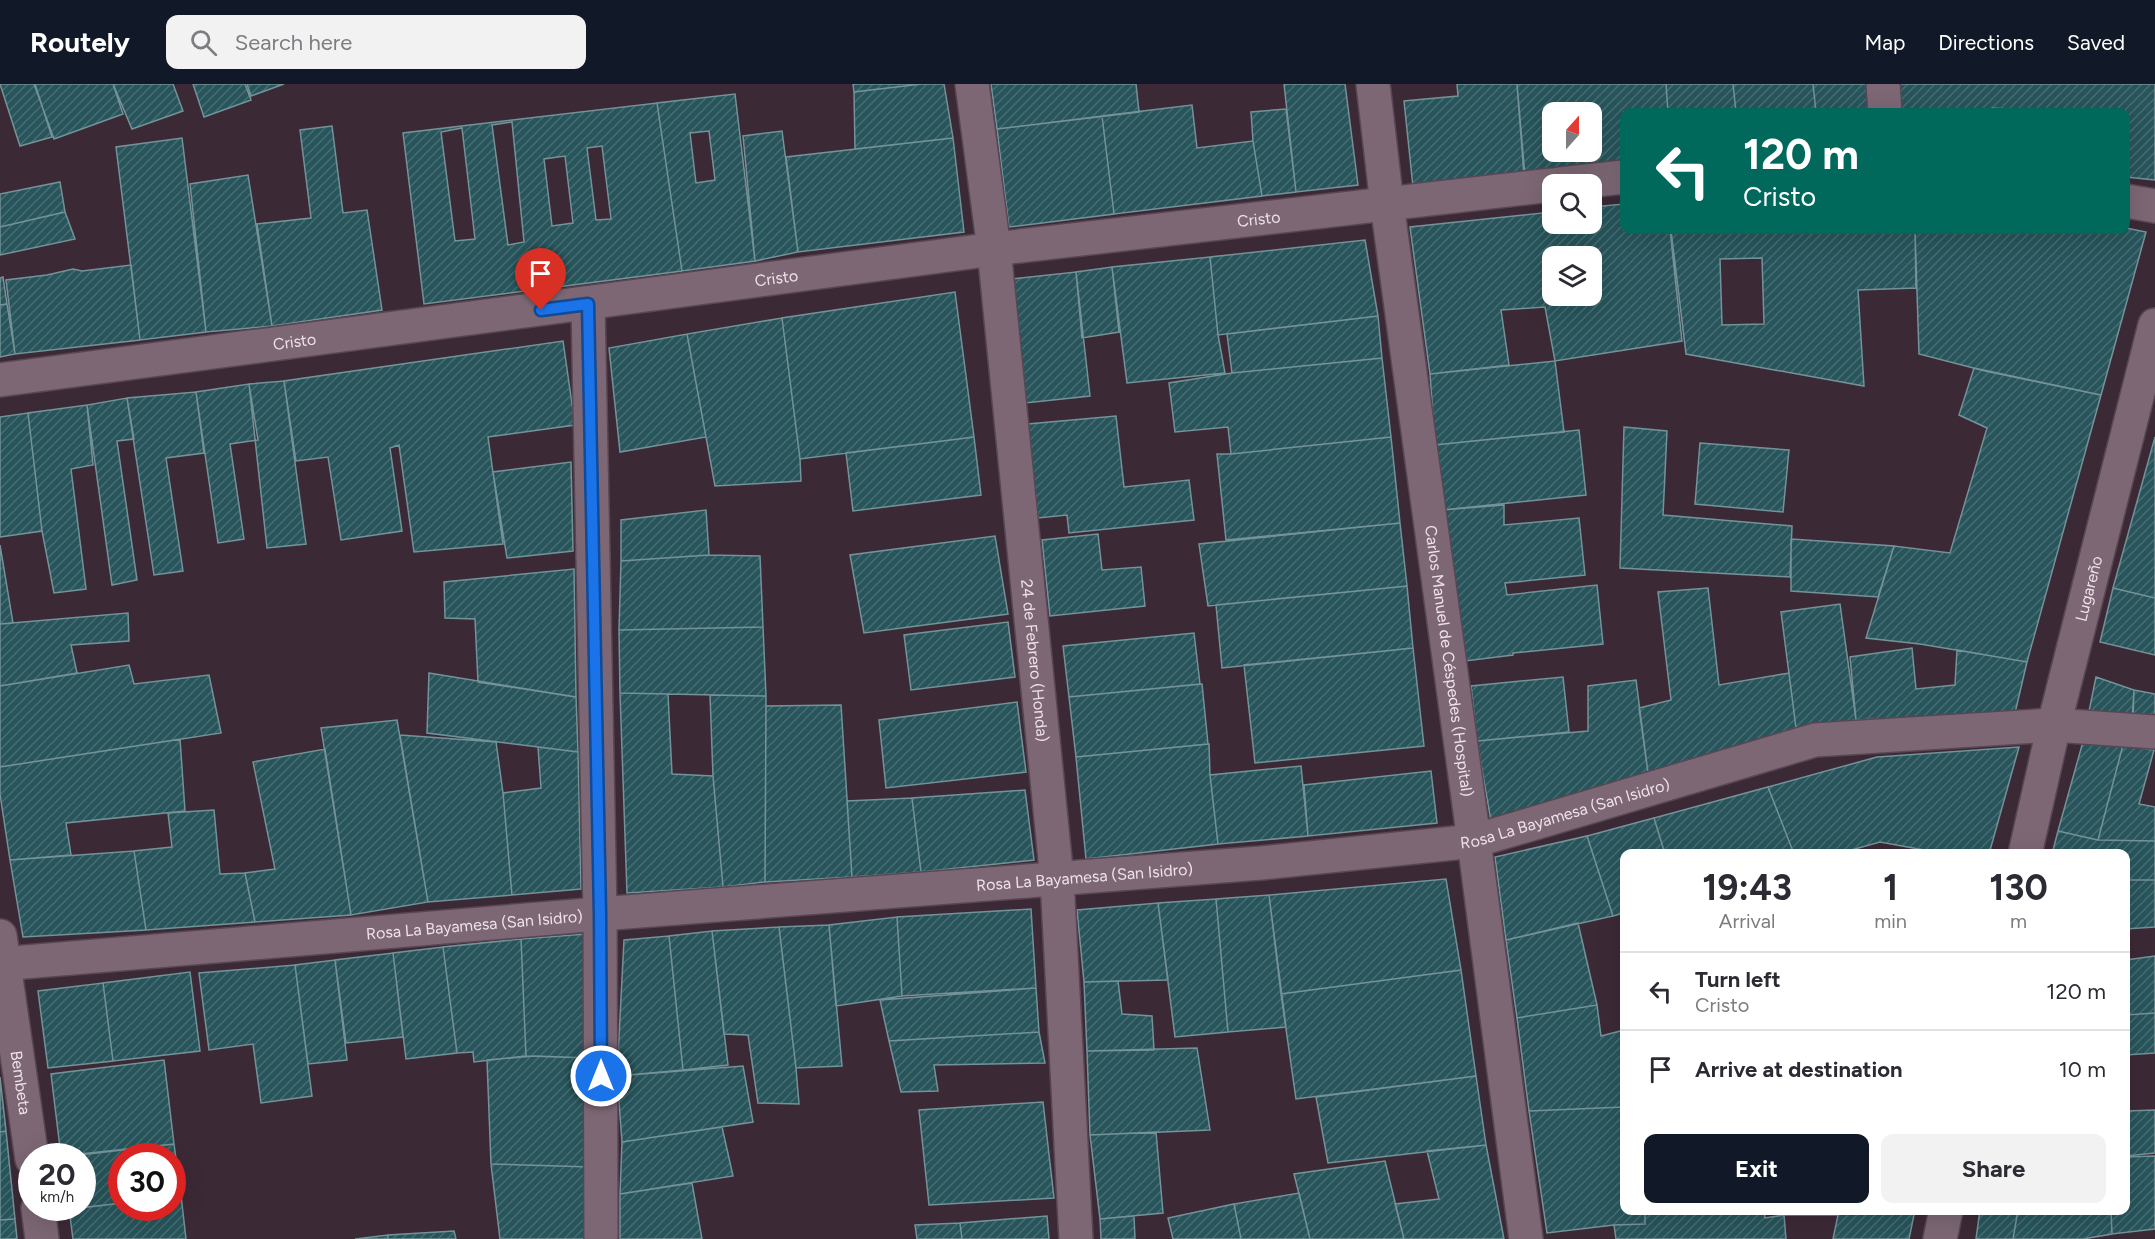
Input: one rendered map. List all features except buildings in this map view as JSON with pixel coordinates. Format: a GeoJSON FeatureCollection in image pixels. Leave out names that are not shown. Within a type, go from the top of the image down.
{"type":"FeatureCollection","features":[{"type":"Feature","properties":{"kind":"street","name":"24 de Febrero (Honda)"},"geometry":{"type":"LineString","coordinates":[[972,84],[994,249],[1057,879],[1076,1239]]}},
{"type":"Feature","properties":{"kind":"street","name":"Carlos Manuel de Céspedes (Hospital)"},"geometry":{"type":"LineString","coordinates":[[1373,84],[1387,204],[1526,1239]]}},
{"type":"Feature","properties":{"kind":"street"},"geometry":{"type":"LineString","coordinates":[[1883,84],[1885,108]]}},
{"type":"Feature","properties":{"kind":"street"},"geometry":{"type":"LineString","coordinates":[[1602,179],[1620,177]]}},
{"type":"Feature","properties":{"kind":"street","name":"Cristo"},"geometry":{"type":"LineString","coordinates":[[0,380],[994,249],[1542,186]]}},
{"type":"Feature","properties":{"kind":"street"},"geometry":{"type":"LineString","coordinates":[[2130,202],[2155,206]]}},
{"type":"Feature","properties":{"kind":"street"},"geometry":{"type":"LineString","coordinates":[[588,304],[600,914],[601,1239]]}},
{"type":"Feature","properties":{"kind":"street","name":"Lugareño"},"geometry":{"type":"LineString","coordinates":[[2026,849],[2054,725],[2155,325]]}},
{"type":"Feature","properties":{"kind":"street","name":"Rosa La Bayamesa (San Isidro)"},"geometry":{"type":"LineString","coordinates":[[2,955],[600,914],[1057,879],[1261,863],[1474,841],[1815,740],[2054,725],[2155,732]]}},
{"type":"Feature","properties":{"kind":"street","name":"Bembeta"},"geometry":{"type":"LineString","coordinates":[[2,955],[30,1143]]}},
{"type":"Feature","properties":{"kind":"street"},"geometry":{"type":"LineString","coordinates":[[1940,1239],[1945,1215]]}},
{"type":"Feature","properties":{"kind":"street"},"geometry":{"type":"LineString","coordinates":[[40,1221],[42,1239]]}},
{"type":"Feature","properties":{"kind":"route"},"geometry":{"type":"LineString","coordinates":[[541,310],[588,304],[601,1076]]}}]}
